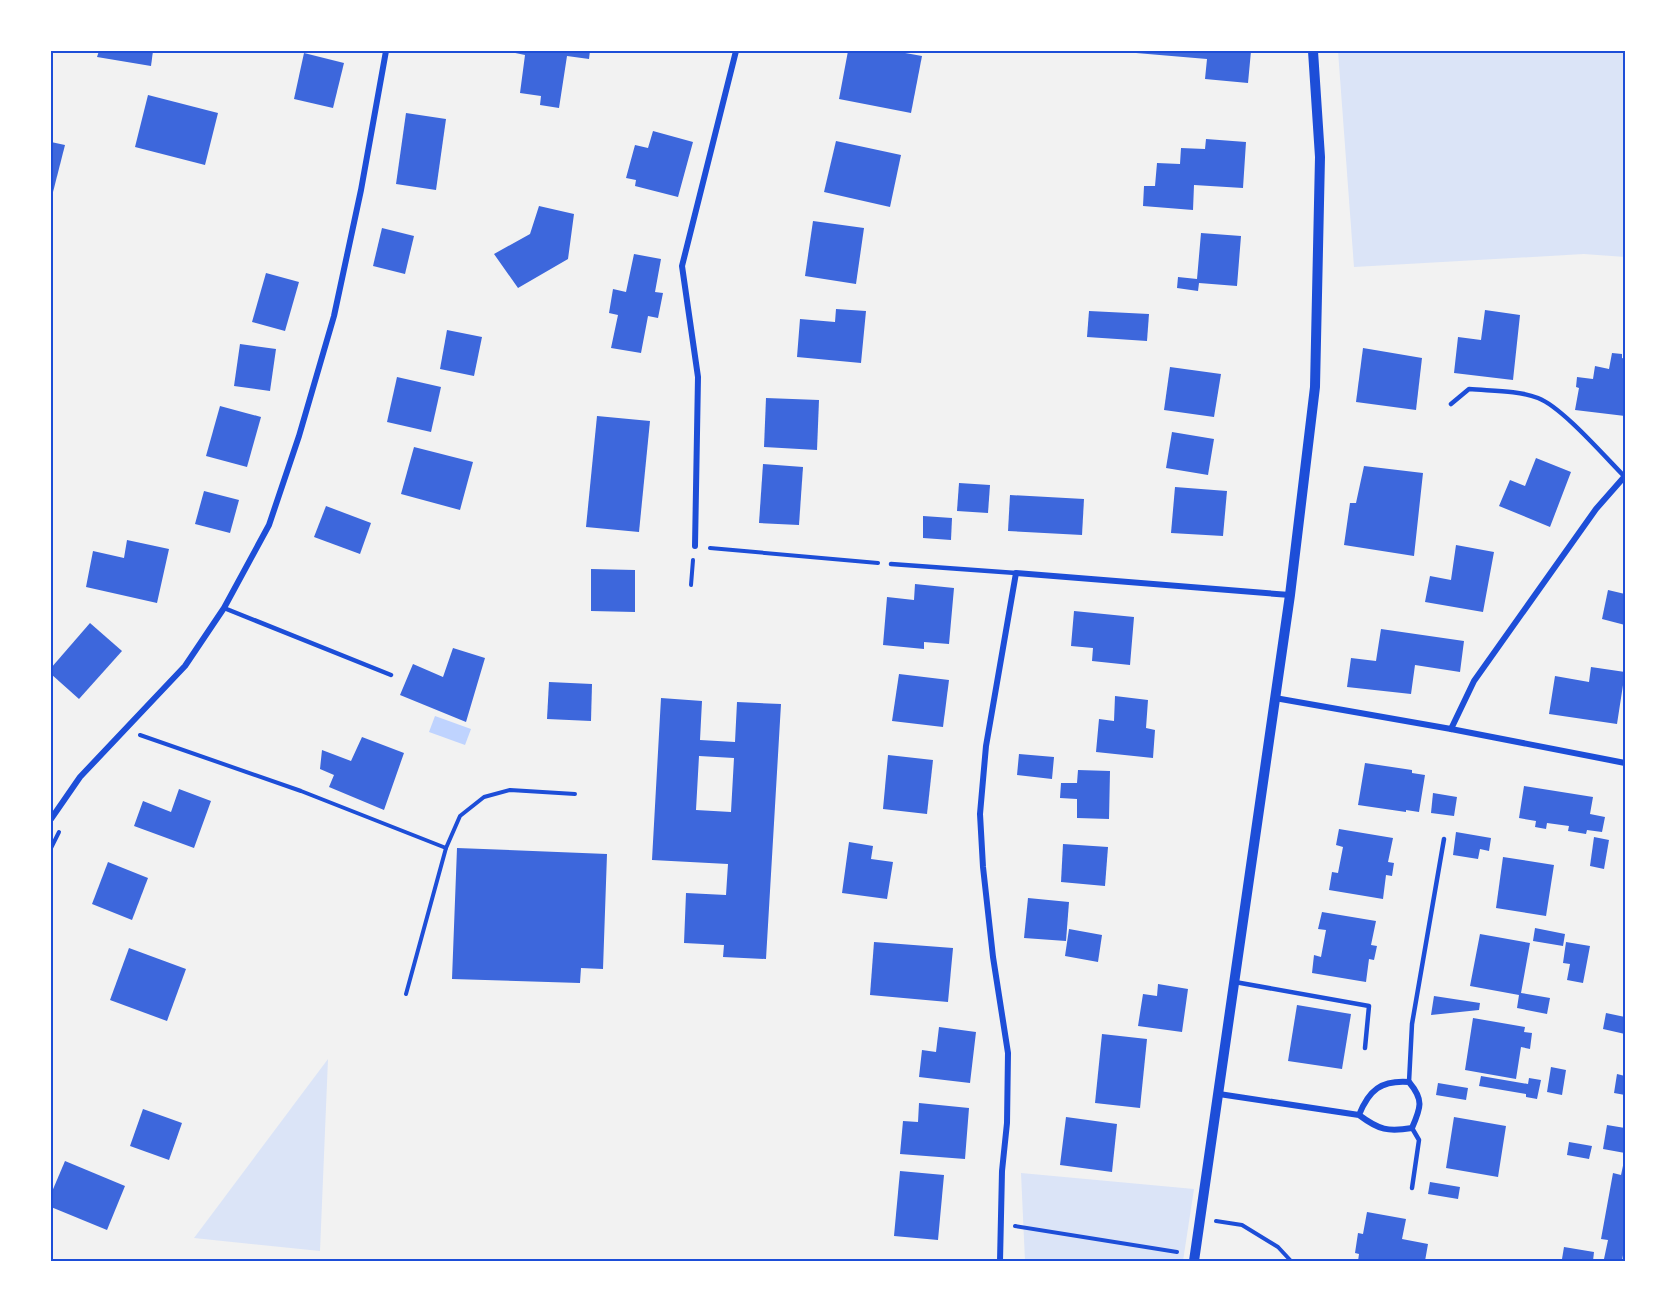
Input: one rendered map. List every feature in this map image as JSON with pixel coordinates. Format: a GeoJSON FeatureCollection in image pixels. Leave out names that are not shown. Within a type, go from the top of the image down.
{"type":"FeatureCollection","features":[{"type":"Feature","properties":{"kind":"street"},"geometry":{"type":"LineString","coordinates":[[51,819],[80,777],[185,666],[224,608],[269,525],[312,393],[334,316],[361,190],[386,51]]}},
{"type":"Feature","properties":{"kind":"street"},"geometry":{"type":"LineString","coordinates":[[695,546],[698,377],[682,266],[736,51]]}},
{"type":"Feature","properties":{"kind":"street"},"geometry":{"type":"LineString","coordinates":[[1194,1258],[1290,595],[1315,387],[1320,158],[1313,51]]}},
{"type":"Feature","properties":{"kind":"street"},"geometry":{"type":"LineString","coordinates":[[1451,729],[1474,681],[1596,509],[1625,477]]}},
{"type":"Feature","properties":{"kind":"street"},"geometry":{"type":"LineString","coordinates":[[1000,1261],[1008,1053],[993,957],[983,867],[980,814],[986,746],[1016,573],[1290,595]]}},
{"type":"Feature","properties":{"kind":"street"},"geometry":{"type":"LineString","coordinates":[[1275,698],[1625,763]]}},
{"type":"Feature","properties":{"kind":"street"},"geometry":{"type":"LineString","coordinates":[[1219,1094],[1359,1115],[1374,1126],[1393,1131],[1412,1128],[1419,1110],[1418,1094],[1409,1082],[1396,1081],[1380,1086],[1366,1098],[1359,1115]]}},
{"type":"Feature","properties":{"kind":"lane"},"geometry":{"type":"LineString","coordinates":[[1451,404],[1469,389],[1515,392],[1540,399],[1560,412],[1625,477]]}},
{"type":"Feature","properties":{"kind":"lane"},"geometry":{"type":"LineString","coordinates":[[891,564],[1016,573]]}},
{"type":"Feature","properties":{"kind":"lane"},"geometry":{"type":"LineString","coordinates":[[224,608],[391,675]]}},
{"type":"Feature","properties":{"kind":"lane"},"geometry":{"type":"LineString","coordinates":[[1409,1082],[1412,1024],[1444,840]]}},
{"type":"Feature","properties":{"kind":"lane"},"geometry":{"type":"LineString","coordinates":[[1235,982],[1370,1006],[1365,1048]]}},
{"type":"Feature","properties":{"kind":"lane"},"geometry":{"type":"LineString","coordinates":[[1412,1128],[1419,1140],[1412,1188]]}},
{"type":"Feature","properties":{"kind":"path"},"geometry":{"type":"LineString","coordinates":[[691,585],[695,546],[891,564]]}},
{"type":"Feature","properties":{"kind":"path"},"geometry":{"type":"LineString","coordinates":[[124,730],[302,791],[446,848]]}},
{"type":"Feature","properties":{"kind":"path"},"geometry":{"type":"LineString","coordinates":[[406,994],[446,848],[460,816],[484,797],[510,790],[575,794]]}},
{"type":"Feature","properties":{"kind":"path"},"geometry":{"type":"LineString","coordinates":[[1200,1218],[1242,1226],[1278,1247],[1291,1261]]}},
{"type":"Feature","properties":{"kind":"path"},"geometry":{"type":"LineString","coordinates":[[1000,1224],[1194,1258]]}},
{"type":"Feature","properties":{"kind":"shaded area"},"geometry":{"type":"Polygon","coordinates":[[[1338,51],[1625,51],[1625,257],[1584,254],[1354,267],[1338,51]]]}},
{"type":"Feature","properties":{"kind":"shaded area"},"geometry":{"type":"Polygon","coordinates":[[[328,1059],[320,1251],[194,1238],[328,1059]]]}},
{"type":"Feature","properties":{"kind":"shaded area"},"geometry":{"type":"Polygon","coordinates":[[[1021,1173],[1194,1189],[1183,1261],[1025,1261],[1021,1173]]]}},
{"type":"Feature","properties":{"kind":"water"},"geometry":{"type":"Polygon","coordinates":[[[435,716],[471,729],[465,745],[429,732],[435,716]]]}},
{"type":"Feature","properties":{"kind":"building"},"geometry":{"type":"Polygon","coordinates":[[[99,51],[153,51],[151,66],[97,57],[99,51]]]}},
{"type":"Feature","properties":{"kind":"building"},"geometry":{"type":"Polygon","coordinates":[[[505,51],[590,51],[589,59],[567,56],[559,108],[540,105],[541,96],[520,93],[525,55],[505,51]]]}},
{"type":"Feature","properties":{"kind":"building"},"geometry":{"type":"Polygon","coordinates":[[[848,51],[894,51],[922,56],[911,113],[839,99],[848,51]]]}},
{"type":"Feature","properties":{"kind":"building"},"geometry":{"type":"Polygon","coordinates":[[[1136,51],[1251,51],[1248,83],[1205,79],[1207,59],[1136,53],[1136,51]]]}},
{"type":"Feature","properties":{"kind":"building"},"geometry":{"type":"Polygon","coordinates":[[[304,53],[344,63],[333,108],[294,99],[304,53]]]}},
{"type":"Feature","properties":{"kind":"building"},"geometry":{"type":"Polygon","coordinates":[[[148,95],[218,113],[205,165],[135,147],[148,95]]]}},
{"type":"Feature","properties":{"kind":"building"},"geometry":{"type":"Polygon","coordinates":[[[406,113],[446,119],[436,190],[396,184],[406,113]]]}},
{"type":"Feature","properties":{"kind":"building"},"geometry":{"type":"Polygon","coordinates":[[[653,131],[693,142],[678,197],[635,186],[636,180],[626,178],[635,145],[648,148],[653,131]]]}},
{"type":"Feature","properties":{"kind":"building"},"geometry":{"type":"Polygon","coordinates":[[[1206,139],[1246,142],[1243,188],[1194,185],[1193,210],[1143,206],[1144,186],[1155,186],[1157,163],[1180,164],[1181,148],[1205,149],[1206,139]]]}},
{"type":"Feature","properties":{"kind":"building"},"geometry":{"type":"Polygon","coordinates":[[[836,141],[901,155],[890,207],[824,192],[836,141]]]}},
{"type":"Feature","properties":{"kind":"building"},"geometry":{"type":"Polygon","coordinates":[[[51,142],[65,145],[52,196],[51,196],[51,142]]]}},
{"type":"Feature","properties":{"kind":"building"},"geometry":{"type":"Polygon","coordinates":[[[539,206],[574,214],[568,259],[518,288],[494,254],[530,234],[539,206]]]}},
{"type":"Feature","properties":{"kind":"building"},"geometry":{"type":"Polygon","coordinates":[[[813,221],[864,228],[856,284],[805,276],[813,221]]]}},
{"type":"Feature","properties":{"kind":"building"},"geometry":{"type":"Polygon","coordinates":[[[382,228],[414,236],[405,274],[373,266],[382,228]]]}},
{"type":"Feature","properties":{"kind":"building"},"geometry":{"type":"Polygon","coordinates":[[[1201,233],[1241,236],[1237,286],[1199,283],[1198,291],[1177,288],[1178,277],[1197,279],[1201,233]]]}},
{"type":"Feature","properties":{"kind":"building"},"geometry":{"type":"Polygon","coordinates":[[[634,254],[661,259],[655,292],[663,293],[658,318],[648,316],[641,353],[611,348],[618,315],[609,313],[613,289],[626,292],[634,254]]]}},
{"type":"Feature","properties":{"kind":"building"},"geometry":{"type":"Polygon","coordinates":[[[266,273],[299,282],[285,331],[252,322],[266,273]]]}},
{"type":"Feature","properties":{"kind":"building"},"geometry":{"type":"Polygon","coordinates":[[[836,309],[866,311],[861,363],[797,357],[800,319],[835,322],[836,309]]]}},
{"type":"Feature","properties":{"kind":"building"},"geometry":{"type":"Polygon","coordinates":[[[1485,310],[1520,315],[1513,380],[1454,373],[1458,337],[1481,340],[1485,310]]]}},
{"type":"Feature","properties":{"kind":"building"},"geometry":{"type":"Polygon","coordinates":[[[1089,311],[1149,314],[1147,341],[1087,337],[1089,311]]]}},
{"type":"Feature","properties":{"kind":"building"},"geometry":{"type":"Polygon","coordinates":[[[447,330],[482,337],[474,376],[440,369],[447,330]]]}},
{"type":"Feature","properties":{"kind":"building"},"geometry":{"type":"Polygon","coordinates":[[[240,344],[276,349],[270,391],[234,386],[240,344]]]}},
{"type":"Feature","properties":{"kind":"building"},"geometry":{"type":"Polygon","coordinates":[[[1363,348],[1422,358],[1416,410],[1356,402],[1363,348]]]}},
{"type":"Feature","properties":{"kind":"building"},"geometry":{"type":"Polygon","coordinates":[[[1612,353],[1622,354],[1622,358],[1625,359],[1625,416],[1575,410],[1579,388],[1576,387],[1577,377],[1593,379],[1595,366],[1609,369],[1612,353]]]}},
{"type":"Feature","properties":{"kind":"building"},"geometry":{"type":"Polygon","coordinates":[[[1170,367],[1221,374],[1214,417],[1164,410],[1170,367]]]}},
{"type":"Feature","properties":{"kind":"building"},"geometry":{"type":"Polygon","coordinates":[[[397,377],[441,387],[431,432],[387,422],[397,377]]]}},
{"type":"Feature","properties":{"kind":"building"},"geometry":{"type":"Polygon","coordinates":[[[766,398],[819,400],[817,450],[764,447],[766,398]]]}},
{"type":"Feature","properties":{"kind":"building"},"geometry":{"type":"Polygon","coordinates":[[[220,406],[261,417],[247,467],[206,456],[220,406]]]}},
{"type":"Feature","properties":{"kind":"building"},"geometry":{"type":"Polygon","coordinates":[[[597,416],[650,421],[639,532],[586,527],[597,416]]]}},
{"type":"Feature","properties":{"kind":"building"},"geometry":{"type":"Polygon","coordinates":[[[1172,432],[1214,439],[1208,475],[1166,468],[1172,432]]]}},
{"type":"Feature","properties":{"kind":"building"},"geometry":{"type":"Polygon","coordinates":[[[414,447],[473,462],[460,510],[401,494],[414,447]]]}},
{"type":"Feature","properties":{"kind":"building"},"geometry":{"type":"Polygon","coordinates":[[[1536,458],[1571,472],[1550,527],[1499,506],[1510,480],[1525,486],[1536,458]]]}},
{"type":"Feature","properties":{"kind":"building"},"geometry":{"type":"Polygon","coordinates":[[[763,464],[803,467],[799,525],[759,523],[763,464]]]}},
{"type":"Feature","properties":{"kind":"building"},"geometry":{"type":"Polygon","coordinates":[[[1364,466],[1423,473],[1414,556],[1344,545],[1350,503],[1356,503],[1364,466]]]}},
{"type":"Feature","properties":{"kind":"building"},"geometry":{"type":"Polygon","coordinates":[[[959,483],[990,485],[988,513],[957,511],[959,483]]]}},
{"type":"Feature","properties":{"kind":"building"},"geometry":{"type":"Polygon","coordinates":[[[1175,487],[1227,491],[1223,536],[1171,533],[1175,487]]]}},
{"type":"Feature","properties":{"kind":"building"},"geometry":{"type":"Polygon","coordinates":[[[204,491],[239,500],[230,533],[195,524],[204,491]]]}},
{"type":"Feature","properties":{"kind":"building"},"geometry":{"type":"Polygon","coordinates":[[[1010,495],[1084,499],[1082,535],[1008,531],[1010,495]]]}},
{"type":"Feature","properties":{"kind":"building"},"geometry":{"type":"Polygon","coordinates":[[[326,506],[371,523],[360,554],[314,537],[326,506]]]}},
{"type":"Feature","properties":{"kind":"building"},"geometry":{"type":"Polygon","coordinates":[[[923,516],[952,518],[951,540],[923,538],[923,516]]]}},
{"type":"Feature","properties":{"kind":"building"},"geometry":{"type":"Polygon","coordinates":[[[127,540],[169,549],[157,603],[86,587],[93,551],[124,558],[127,540]]]}},
{"type":"Feature","properties":{"kind":"building"},"geometry":{"type":"Polygon","coordinates":[[[1456,545],[1494,552],[1483,612],[1425,602],[1430,576],[1451,580],[1456,545]]]}},
{"type":"Feature","properties":{"kind":"building"},"geometry":{"type":"Polygon","coordinates":[[[591,569],[635,570],[635,612],[591,611],[591,569]]]}},
{"type":"Feature","properties":{"kind":"building"},"geometry":{"type":"Polygon","coordinates":[[[915,584],[954,588],[949,644],[924,642],[924,649],[883,645],[887,597],[914,600],[915,584]]]}},
{"type":"Feature","properties":{"kind":"building"},"geometry":{"type":"Polygon","coordinates":[[[1608,590],[1625,594],[1625,625],[1602,619],[1608,590]]]}},
{"type":"Feature","properties":{"kind":"building"},"geometry":{"type":"Polygon","coordinates":[[[1074,611],[1134,617],[1130,665],[1092,661],[1093,648],[1071,646],[1074,611]]]}},
{"type":"Feature","properties":{"kind":"building"},"geometry":{"type":"Polygon","coordinates":[[[90,623],[122,651],[79,699],[51,674],[51,668],[90,623]]]}},
{"type":"Feature","properties":{"kind":"building"},"geometry":{"type":"Polygon","coordinates":[[[1381,629],[1464,641],[1460,672],[1415,665],[1411,694],[1347,687],[1351,658],[1376,661],[1381,629]]]}},
{"type":"Feature","properties":{"kind":"building"},"geometry":{"type":"Polygon","coordinates":[[[453,648],[485,658],[466,722],[400,695],[413,664],[443,677],[453,648]]]}},
{"type":"Feature","properties":{"kind":"building"},"geometry":{"type":"Polygon","coordinates":[[[1591,667],[1625,672],[1617,724],[1549,714],[1555,676],[1589,682],[1591,667]]]}},
{"type":"Feature","properties":{"kind":"building"},"geometry":{"type":"Polygon","coordinates":[[[899,674],[949,680],[943,727],[892,721],[899,674]]]}},
{"type":"Feature","properties":{"kind":"building"},"geometry":{"type":"Polygon","coordinates":[[[549,682],[592,684],[591,721],[547,719],[549,682]]]}},
{"type":"Feature","properties":{"kind":"building"},"geometry":{"type":"Polygon","coordinates":[[[1115,696],[1148,700],[1146,728],[1155,730],[1153,758],[1096,752],[1099,719],[1114,721],[1115,696]]]}},
{"type":"Feature","properties":{"kind":"building"},"geometry":{"type":"Polygon","coordinates":[[[661,698],[702,701],[700,740],[735,742],[737,702],[781,704],[766,959],[723,957],[724,945],[684,943],[686,893],[726,895],[728,864],[652,860],[661,698]],[[699,756],[696,810],[731,812],[734,758],[699,756]]]}},
{"type":"Feature","properties":{"kind":"building"},"geometry":{"type":"Polygon","coordinates":[[[362,737],[404,753],[384,810],[329,787],[334,775],[320,769],[322,750],[351,761],[362,737]]]}},
{"type":"Feature","properties":{"kind":"building"},"geometry":{"type":"Polygon","coordinates":[[[1019,754],[1054,757],[1052,779],[1017,775],[1019,754]]]}},
{"type":"Feature","properties":{"kind":"building"},"geometry":{"type":"Polygon","coordinates":[[[888,755],[933,760],[927,814],[883,809],[888,755]]]}},
{"type":"Feature","properties":{"kind":"building"},"geometry":{"type":"Polygon","coordinates":[[[1365,763],[1412,770],[1412,773],[1425,775],[1419,812],[1358,805],[1365,763]]]}},
{"type":"Feature","properties":{"kind":"building"},"geometry":{"type":"Polygon","coordinates":[[[1078,770],[1110,771],[1109,819],[1077,818],[1077,799],[1060,798],[1061,783],[1077,783],[1078,770]]]}},
{"type":"Feature","properties":{"kind":"building"},"geometry":{"type":"Polygon","coordinates":[[[1524,786],[1593,797],[1590,814],[1605,817],[1602,832],[1587,830],[1586,834],[1568,831],[1569,826],[1547,823],[1546,829],[1535,827],[1536,821],[1519,818],[1524,786]]]}},
{"type":"Feature","properties":{"kind":"building"},"geometry":{"type":"Polygon","coordinates":[[[179,789],[211,801],[194,848],[134,826],[143,801],[171,812],[179,789]]]}},
{"type":"Feature","properties":{"kind":"building"},"geometry":{"type":"Polygon","coordinates":[[[1433,793],[1457,797],[1454,816],[1431,813],[1433,793]]]}},
{"type":"Feature","properties":{"kind":"building"},"geometry":{"type":"Polygon","coordinates":[[[1339,829],[1393,838],[1388,862],[1394,863],[1392,876],[1386,875],[1383,899],[1329,890],[1332,872],[1338,873],[1343,847],[1336,845],[1339,829]]]}},
{"type":"Feature","properties":{"kind":"building"},"geometry":{"type":"Polygon","coordinates":[[[1456,832],[1491,838],[1489,851],[1480,849],[1478,859],[1453,855],[1456,832]]]}},
{"type":"Feature","properties":{"kind":"building"},"geometry":{"type":"Polygon","coordinates":[[[1594,837],[1609,840],[1604,869],[1590,866],[1594,837]]]}},
{"type":"Feature","properties":{"kind":"building"},"geometry":{"type":"Polygon","coordinates":[[[849,842],[873,846],[871,859],[893,862],[887,899],[842,893],[849,842]]]}},
{"type":"Feature","properties":{"kind":"building"},"geometry":{"type":"Polygon","coordinates":[[[1063,844],[1108,847],[1105,886],[1061,882],[1063,844]]]}},
{"type":"Feature","properties":{"kind":"building"},"geometry":{"type":"Polygon","coordinates":[[[457,848],[607,854],[603,969],[581,968],[580,983],[452,979],[457,848]]]}},
{"type":"Feature","properties":{"kind":"building"},"geometry":{"type":"Polygon","coordinates":[[[1503,857],[1554,865],[1546,916],[1496,908],[1503,857]]]}},
{"type":"Feature","properties":{"kind":"building"},"geometry":{"type":"Polygon","coordinates":[[[108,862],[148,878],[132,920],[92,904],[108,862]]]}},
{"type":"Feature","properties":{"kind":"building"},"geometry":{"type":"Polygon","coordinates":[[[1028,898],[1069,902],[1066,941],[1024,938],[1028,898]]]}},
{"type":"Feature","properties":{"kind":"building"},"geometry":{"type":"Polygon","coordinates":[[[1322,912],[1376,921],[1371,945],[1377,946],[1374,960],[1369,959],[1366,982],[1312,973],[1314,955],[1321,957],[1326,930],[1318,929],[1322,912]]]}},
{"type":"Feature","properties":{"kind":"building"},"geometry":{"type":"Polygon","coordinates":[[[1535,928],[1565,934],[1563,946],[1533,941],[1535,928]]]}},
{"type":"Feature","properties":{"kind":"building"},"geometry":{"type":"Polygon","coordinates":[[[1069,929],[1102,935],[1098,962],[1065,956],[1069,929]]]}},
{"type":"Feature","properties":{"kind":"building"},"geometry":{"type":"Polygon","coordinates":[[[1480,934],[1530,943],[1521,993],[1550,998],[1547,1014],[1517,1008],[1519,995],[1470,986],[1480,934]]]}},
{"type":"Feature","properties":{"kind":"building"},"geometry":{"type":"Polygon","coordinates":[[[874,942],[953,948],[948,1002],[870,995],[874,942]]]}},
{"type":"Feature","properties":{"kind":"building"},"geometry":{"type":"Polygon","coordinates":[[[1566,942],[1590,946],[1583,983],[1567,980],[1570,964],[1563,963],[1566,942]]]}},
{"type":"Feature","properties":{"kind":"building"},"geometry":{"type":"Polygon","coordinates":[[[129,948],[186,969],[167,1021],[110,1000],[129,948]]]}},
{"type":"Feature","properties":{"kind":"building"},"geometry":{"type":"Polygon","coordinates":[[[1158,984],[1188,989],[1182,1032],[1138,1026],[1143,994],[1157,996],[1158,984]]]}},
{"type":"Feature","properties":{"kind":"building"},"geometry":{"type":"Polygon","coordinates":[[[1434,996],[1480,1003],[1479,1010],[1431,1015],[1434,996]]]}},
{"type":"Feature","properties":{"kind":"building"},"geometry":{"type":"Polygon","coordinates":[[[1297,1005],[1351,1014],[1342,1069],[1288,1061],[1297,1005]]]}},
{"type":"Feature","properties":{"kind":"building"},"geometry":{"type":"Polygon","coordinates":[[[1606,1013],[1625,1017],[1625,1034],[1603,1029],[1606,1013]]]}},
{"type":"Feature","properties":{"kind":"building"},"geometry":{"type":"Polygon","coordinates":[[[1473,1018],[1525,1027],[1524,1032],[1532,1033],[1530,1049],[1521,1047],[1516,1079],[1465,1070],[1473,1018]]]}},
{"type":"Feature","properties":{"kind":"building"},"geometry":{"type":"Polygon","coordinates":[[[939,1027],[976,1032],[970,1083],[919,1077],[922,1050],[936,1052],[939,1027]]]}},
{"type":"Feature","properties":{"kind":"building"},"geometry":{"type":"Polygon","coordinates":[[[1102,1034],[1147,1039],[1140,1108],[1095,1103],[1102,1034]]]}},
{"type":"Feature","properties":{"kind":"building"},"geometry":{"type":"Polygon","coordinates":[[[1551,1067],[1566,1070],[1562,1095],[1547,1092],[1551,1067]]]}},
{"type":"Feature","properties":{"kind":"building"},"geometry":{"type":"Polygon","coordinates":[[[1617,1074],[1625,1076],[1625,1095],[1614,1093],[1617,1074]]]}},
{"type":"Feature","properties":{"kind":"building"},"geometry":{"type":"Polygon","coordinates":[[[1481,1076],[1528,1084],[1529,1078],[1541,1080],[1537,1099],[1526,1097],[1526,1094],[1479,1086],[1481,1076]]]}},
{"type":"Feature","properties":{"kind":"building"},"geometry":{"type":"Polygon","coordinates":[[[1438,1083],[1468,1088],[1466,1100],[1436,1095],[1438,1083]]]}},
{"type":"Feature","properties":{"kind":"building"},"geometry":{"type":"Polygon","coordinates":[[[919,1103],[969,1108],[965,1159],[900,1154],[903,1121],[918,1122],[919,1103]]]}},
{"type":"Feature","properties":{"kind":"building"},"geometry":{"type":"Polygon","coordinates":[[[143,1109],[182,1123],[169,1160],[130,1146],[143,1109]]]}},
{"type":"Feature","properties":{"kind":"building"},"geometry":{"type":"Polygon","coordinates":[[[1066,1117],[1117,1124],[1112,1172],[1060,1165],[1066,1117]]]}},
{"type":"Feature","properties":{"kind":"building"},"geometry":{"type":"Polygon","coordinates":[[[1454,1117],[1506,1126],[1498,1177],[1446,1168],[1454,1117]]]}},
{"type":"Feature","properties":{"kind":"building"},"geometry":{"type":"Polygon","coordinates":[[[1607,1125],[1625,1128],[1625,1153],[1603,1149],[1607,1125]]]}},
{"type":"Feature","properties":{"kind":"building"},"geometry":{"type":"Polygon","coordinates":[[[1569,1142],[1592,1146],[1589,1159],[1567,1155],[1569,1142]]]}},
{"type":"Feature","properties":{"kind":"building"},"geometry":{"type":"Polygon","coordinates":[[[65,1161],[125,1186],[107,1230],[51,1207],[51,1194],[65,1161]]]}},
{"type":"Feature","properties":{"kind":"building"},"geometry":{"type":"Polygon","coordinates":[[[1624,1161],[1625,1243],[1622,1261],[1616,1261],[1604,1259],[1608,1240],[1601,1239],[1613,1173],[1621,1175],[1624,1161]]]}},
{"type":"Feature","properties":{"kind":"building"},"geometry":{"type":"Polygon","coordinates":[[[900,1171],[944,1175],[938,1240],[894,1236],[900,1171]]]}},
{"type":"Feature","properties":{"kind":"building"},"geometry":{"type":"Polygon","coordinates":[[[1430,1182],[1460,1187],[1458,1199],[1428,1194],[1430,1182]]]}},
{"type":"Feature","properties":{"kind":"building"},"geometry":{"type":"Polygon","coordinates":[[[1367,1212],[1406,1219],[1402,1239],[1428,1244],[1425,1261],[1358,1261],[1359,1254],[1355,1253],[1358,1233],[1363,1234],[1367,1212]]]}},
{"type":"Feature","properties":{"kind":"building"},"geometry":{"type":"Polygon","coordinates":[[[1564,1247],[1594,1252],[1593,1261],[1562,1259],[1564,1247]]]}}]}
